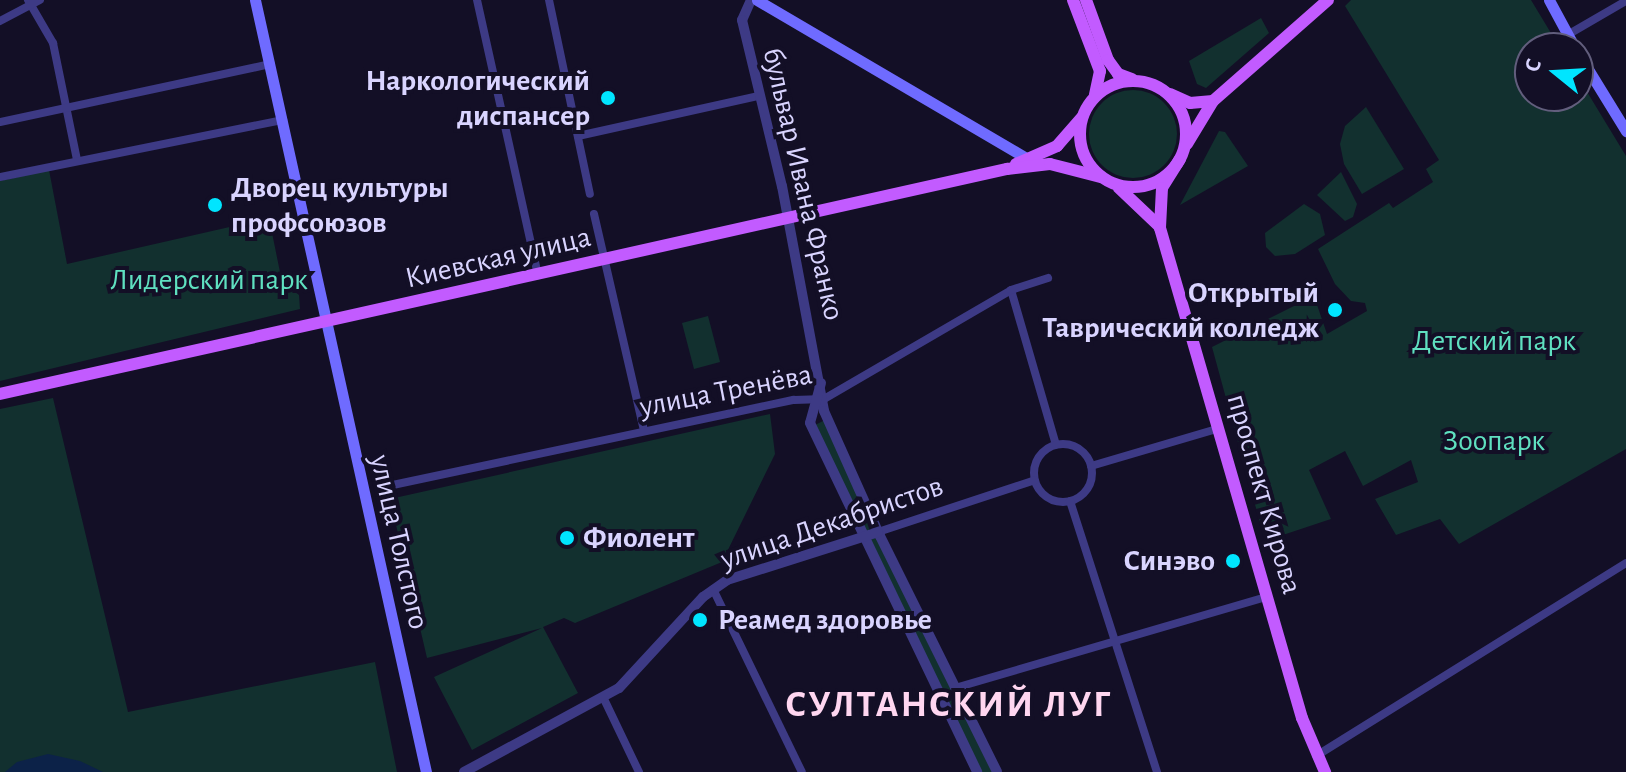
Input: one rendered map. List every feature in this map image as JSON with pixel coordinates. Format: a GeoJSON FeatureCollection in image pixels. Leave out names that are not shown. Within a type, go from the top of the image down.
{"type":"FeatureCollection","features":[{"type":"Feature","properties":{"kind":"main road","name":"улица Толстого"},"geometry":{"type":"LineString","coordinates":[[255,0],[272,63],[426,772]]}},
{"type":"Feature","properties":{"kind":"main road"},"geometry":{"type":"LineString","coordinates":[[754,0],[831,40],[1028,159]]}},
{"type":"Feature","properties":{"kind":"main road"},"geometry":{"type":"LineString","coordinates":[[1073,0],[1100,71],[1080,141],[1088,163],[1132,197],[1160,228]]}},
{"type":"Feature","properties":{"kind":"main road"},"geometry":{"type":"LineString","coordinates":[[1086,0],[1113,69],[1190,103],[1213,101]]}},
{"type":"Feature","properties":{"kind":"main road"},"geometry":{"type":"LineString","coordinates":[[1160,228],[1162,188],[1213,101],[1328,0]]}},
{"type":"Feature","properties":{"kind":"main road"},"geometry":{"type":"LineString","coordinates":[[1549,0],[1568,32]]}},
{"type":"Feature","properties":{"kind":"main road"},"geometry":{"type":"LineString","coordinates":[[1594,78],[1626,131]]}},
{"type":"Feature","properties":{"kind":"main road"},"geometry":{"type":"LineString","coordinates":[[1088,106],[1119,82],[1143,82]]}},
{"type":"Feature","properties":{"kind":"main road"},"geometry":{"type":"LineString","coordinates":[[1104,178],[1143,187],[1165,176],[1182,154],[1185,125],[1167,93]]}},
{"type":"Feature","properties":{"kind":"main road","name":"Киевская улица"},"geometry":{"type":"LineString","coordinates":[[1007,169],[1057,146],[1088,106]]}},
{"type":"Feature","properties":{"kind":"main road","name":"Киевская улица"},"geometry":{"type":"LineString","coordinates":[[0,394],[1007,169],[1050,164],[1104,178]]}},
{"type":"Feature","properties":{"kind":"main road","name":"проспект Кирова"},"geometry":{"type":"LineString","coordinates":[[1160,228],[1267,597],[1316,757],[1325,772]]}},
{"type":"Feature","properties":{"kind":"street"},"geometry":{"type":"LineString","coordinates":[[0,21],[29,2],[40,0]]}},
{"type":"Feature","properties":{"kind":"street"},"geometry":{"type":"LineString","coordinates":[[477,0],[538,275]]}},
{"type":"Feature","properties":{"kind":"street"},"geometry":{"type":"LineString","coordinates":[[549,0],[590,194]]}},
{"type":"Feature","properties":{"kind":"street","name":"бульвар Ивана Франко"},"geometry":{"type":"LineString","coordinates":[[754,0],[741,15],[789,219],[822,381],[818,400]]}},
{"type":"Feature","properties":{"kind":"street"},"geometry":{"type":"LineString","coordinates":[[1572,32],[1626,1]]}},
{"type":"Feature","properties":{"kind":"street"},"geometry":{"type":"LineString","coordinates":[[29,2],[53,43],[77,160]]}},
{"type":"Feature","properties":{"kind":"street"},"geometry":{"type":"LineString","coordinates":[[0,122],[272,63]]}},
{"type":"Feature","properties":{"kind":"street"},"geometry":{"type":"LineString","coordinates":[[578,136],[758,96]]}},
{"type":"Feature","properties":{"kind":"street"},"geometry":{"type":"LineString","coordinates":[[0,177],[283,120]]}},
{"type":"Feature","properties":{"kind":"street"},"geometry":{"type":"LineString","coordinates":[[594,214],[644,430]]}},
{"type":"Feature","properties":{"kind":"street","name":"улица Тренёва"},"geometry":{"type":"LineString","coordinates":[[388,486],[644,430],[794,400],[818,400],[1011,290],[1048,278]]}},
{"type":"Feature","properties":{"kind":"street"},"geometry":{"type":"LineString","coordinates":[[1011,290],[1056,445]]}},
{"type":"Feature","properties":{"kind":"street"},"geometry":{"type":"LineString","coordinates":[[818,400],[878,532],[997,772]]}},
{"type":"Feature","properties":{"kind":"street"},"geometry":{"type":"LineString","coordinates":[[818,400],[810,423],[977,772]]}},
{"type":"Feature","properties":{"kind":"street"},"geometry":{"type":"LineString","coordinates":[[1091,466],[1217,429]]}},
{"type":"Feature","properties":{"kind":"street"},"geometry":{"type":"LineString","coordinates":[[1056,445],[1078,448],[1091,466],[1088,488],[1070,501],[1048,498],[1035,480],[1039,458],[1056,445]]}},
{"type":"Feature","properties":{"kind":"street","name":"улица Декабристов"},"geometry":{"type":"LineString","coordinates":[[464,772],[604,699],[713,589],[1035,480]]}},
{"type":"Feature","properties":{"kind":"street"},"geometry":{"type":"LineString","coordinates":[[1070,501],[1157,772]]}},
{"type":"Feature","properties":{"kind":"street"},"geometry":{"type":"LineString","coordinates":[[1316,757],[1626,563]]}},
{"type":"Feature","properties":{"kind":"street"},"geometry":{"type":"LineString","coordinates":[[713,589],[802,772]]}},
{"type":"Feature","properties":{"kind":"street"},"geometry":{"type":"LineString","coordinates":[[955,688],[1267,597]]}},
{"type":"Feature","properties":{"kind":"street"},"geometry":{"type":"LineString","coordinates":[[604,699],[639,772]]}},
{"type":"Feature","properties":{"kind":"green space","name":"Детский парк"},"geometry":{"type":"Polygon","coordinates":[[[1351,0],[1531,0],[1550,32],[1514,32],[1514,112],[1594,112],[1594,103],[1626,156],[1626,449],[1459,544],[1440,519],[1396,535],[1375,499],[1418,482],[1411,460],[1363,486],[1345,451],[1309,470],[1331,519],[1265,541],[1212,347],[1314,296],[1327,334],[1367,311],[1365,303],[1351,301],[1335,284],[1318,249],[1389,203],[1393,208],[1433,182],[1426,169],[1439,160],[1345,6],[1351,0]]]}},
{"type":"Feature","properties":{"kind":"green space"},"geometry":{"type":"Polygon","coordinates":[[[1261,18],[1269,33],[1206,88],[1197,84],[1189,61],[1261,18]]]}},
{"type":"Feature","properties":{"kind":"green space"},"geometry":{"type":"Polygon","coordinates":[[[1133,90],[1158,97],[1170,109],[1177,134],[1170,159],[1158,171],[1133,178],[1108,171],[1096,159],[1089,134],[1096,109],[1108,97],[1133,90]]]}},
{"type":"Feature","properties":{"kind":"green space"},"geometry":{"type":"Polygon","coordinates":[[[1366,107],[1404,169],[1362,194],[1344,164],[1340,144],[1345,126],[1366,107]]]}},
{"type":"Feature","properties":{"kind":"green space"},"geometry":{"type":"Polygon","coordinates":[[[1219,131],[1225,132],[1248,166],[1180,205],[1219,131]]]}},
{"type":"Feature","properties":{"kind":"green space","name":"Лидерский парк"},"geometry":{"type":"Polygon","coordinates":[[[49,170],[67,264],[269,218],[282,282],[299,295],[300,309],[0,381],[0,181],[49,170]]]}},
{"type":"Feature","properties":{"kind":"green space"},"geometry":{"type":"Polygon","coordinates":[[[1341,172],[1357,204],[1353,217],[1345,221],[1317,195],[1341,172]]]}},
{"type":"Feature","properties":{"kind":"green space"},"geometry":{"type":"Polygon","coordinates":[[[1304,204],[1320,214],[1325,235],[1295,254],[1275,256],[1266,247],[1265,233],[1304,204]]]}},
{"type":"Feature","properties":{"kind":"green space"},"geometry":{"type":"Polygon","coordinates":[[[708,316],[720,362],[694,369],[682,323],[708,316]]]}},
{"type":"Feature","properties":{"kind":"green space"},"geometry":{"type":"Polygon","coordinates":[[[53,398],[128,712],[375,662],[397,772],[0,772],[0,409],[53,398]]]}},
{"type":"Feature","properties":{"kind":"green space","name":"Фиолент"},"geometry":{"type":"Polygon","coordinates":[[[770,414],[775,454],[722,562],[575,623],[564,618],[543,627],[578,693],[472,750],[434,677],[542,628],[427,658],[390,499],[770,414]]]}},
{"type":"Feature","properties":{"kind":"green space"},"geometry":{"type":"Polygon","coordinates":[[[825,420],[874,531],[867,534],[815,425],[825,420]]]}},
{"type":"Feature","properties":{"kind":"green space"},"geometry":{"type":"Polygon","coordinates":[[[876,535],[993,772],[980,772],[868,538],[876,535]]]}},
{"type":"Feature","properties":{"kind":"water"},"geometry":{"type":"Polygon","coordinates":[[[48,754],[80,761],[103,772],[5,772],[17,762],[48,754]]]}},
{"type":"Feature","properties":{"kind":"place","name":"Наркологический диспансер"},"geometry":{"type":"Point","coordinates":[608,98]}},
{"type":"Feature","properties":{"kind":"place","name":"Дворец культуры профсоюзов"},"geometry":{"type":"Point","coordinates":[215,205]}},
{"type":"Feature","properties":{"kind":"place","name":"Открытый Таврический колледж"},"geometry":{"type":"Point","coordinates":[1335,310]}},
{"type":"Feature","properties":{"kind":"place","name":"Фиолент"},"geometry":{"type":"Point","coordinates":[567,538]}},
{"type":"Feature","properties":{"kind":"place","name":"Синэво"},"geometry":{"type":"Point","coordinates":[1233,561]}},
{"type":"Feature","properties":{"kind":"place","name":"Реамед здоровье"},"geometry":{"type":"Point","coordinates":[700,620]}},
{"type":"Feature","properties":{"kind":"district","name":"СУЛТАНСКИЙ ЛУГ"},"geometry":{"type":"Point","coordinates":[949,706]}},
{"type":"Feature","properties":{"kind":"park label","name":"Зоопарк"},"geometry":{"type":"Point","coordinates":[1494,441]}}]}
